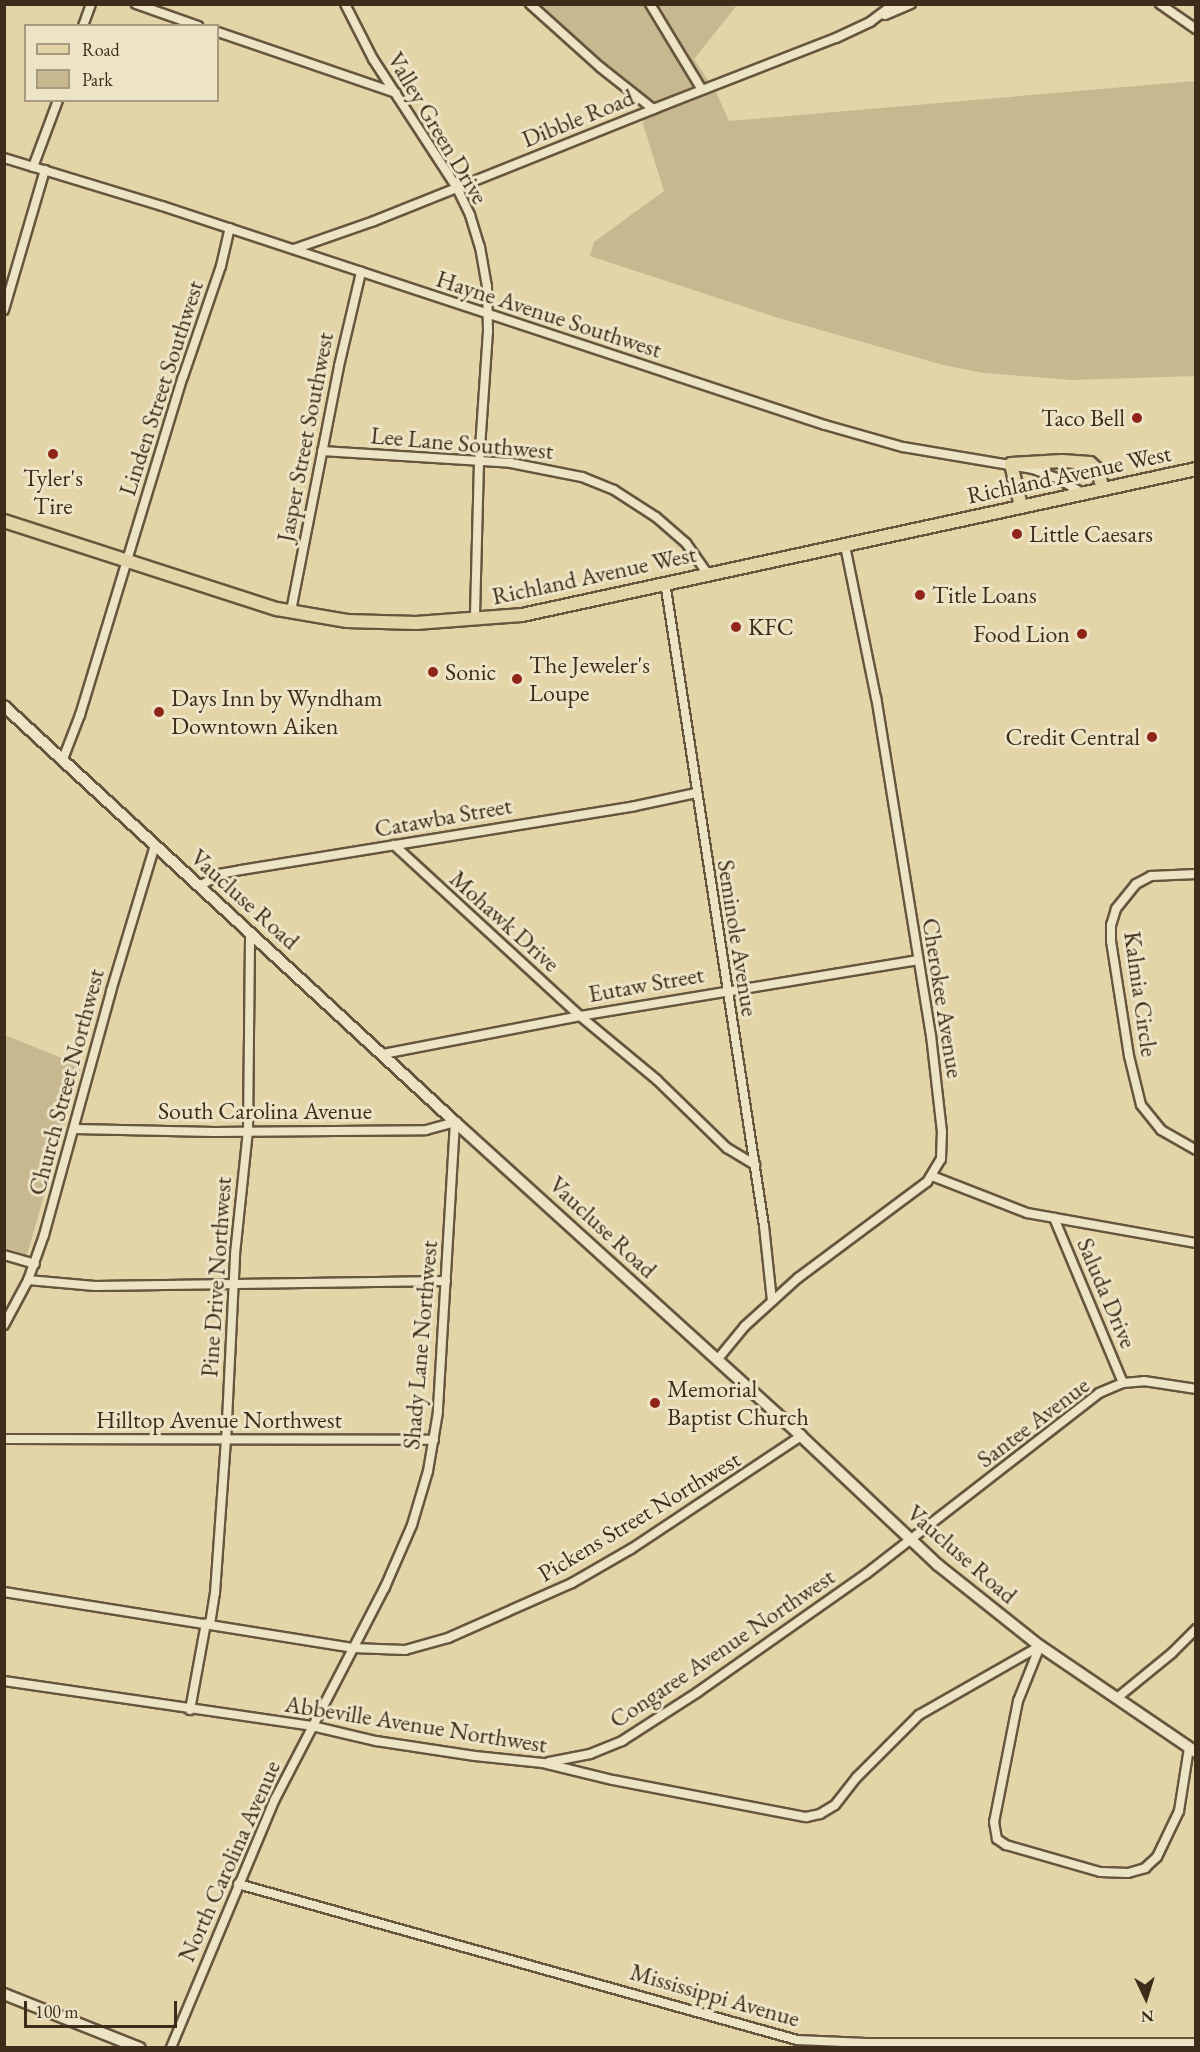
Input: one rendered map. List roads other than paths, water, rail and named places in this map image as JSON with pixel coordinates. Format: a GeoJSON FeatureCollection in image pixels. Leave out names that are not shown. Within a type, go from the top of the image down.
{"type":"FeatureCollection","features":[{"type":"Feature","properties":{"kind":"main road"},"geometry":{"type":"LineString","coordinates":[[1021,506],[1016,475],[1011,464],[1062,461],[1090,463],[1097,469],[1102,489]]}},
{"type":"Feature","properties":{"kind":"main road","name":"Richland Avenue West"},"geometry":{"type":"LineString","coordinates":[[4,521],[128,559],[200,586],[291,611],[347,621],[387,623],[475,620],[522,615],[664,582],[1196,469]]}},
{"type":"Feature","properties":{"kind":"street"},"geometry":{"type":"LineString","coordinates":[[84,24],[91,4]]}},
{"type":"Feature","properties":{"kind":"street"},"geometry":{"type":"LineString","coordinates":[[136,4],[192,24]]}},
{"type":"Feature","properties":{"kind":"street","name":"Valley Green Drive"},"geometry":{"type":"LineString","coordinates":[[345,4],[373,59],[457,188],[470,215],[480,246],[487,286],[487,366],[479,462],[475,620]]}},
{"type":"Feature","properties":{"kind":"street"},"geometry":{"type":"LineString","coordinates":[[530,4],[600,67],[653,109]]}},
{"type":"Feature","properties":{"kind":"street"},"geometry":{"type":"LineString","coordinates":[[650,4],[702,90]]}},
{"type":"Feature","properties":{"kind":"street"},"geometry":{"type":"LineString","coordinates":[[875,18],[894,4]]}},
{"type":"Feature","properties":{"kind":"street"},"geometry":{"type":"LineString","coordinates":[[875,18],[911,4]]}},
{"type":"Feature","properties":{"kind":"street"},"geometry":{"type":"LineString","coordinates":[[1160,4],[1196,29]]}},
{"type":"Feature","properties":{"kind":"street","name":"Dibble Road"},"geometry":{"type":"LineString","coordinates":[[294,249],[364,225],[836,38],[875,18]]}},
{"type":"Feature","properties":{"kind":"street"},"geometry":{"type":"LineString","coordinates":[[219,32],[396,93]]}},
{"type":"Feature","properties":{"kind":"street"},"geometry":{"type":"LineString","coordinates":[[33,167],[57,102]]}},
{"type":"Feature","properties":{"kind":"street","name":"Hayne Avenue Southwest"},"geometry":{"type":"LineString","coordinates":[[4,158],[230,228],[825,425],[903,447],[1011,464],[1044,472],[1082,494]]}},
{"type":"Feature","properties":{"kind":"street"},"geometry":{"type":"LineString","coordinates":[[4,310],[45,170]]}},
{"type":"Feature","properties":{"kind":"street","name":"Linden Street Southwest"},"geometry":{"type":"LineString","coordinates":[[63,759],[221,266],[230,228]]}},
{"type":"Feature","properties":{"kind":"street","name":"Jasper Street Southwest"},"geometry":{"type":"LineString","coordinates":[[291,611],[322,451],[361,272]]}},
{"type":"Feature","properties":{"kind":"street","name":"Lee Lane Southwest"},"geometry":{"type":"LineString","coordinates":[[322,451],[511,463],[555,470],[614,490],[637,502],[686,543],[707,573]]}},
{"type":"Feature","properties":{"kind":"street","name":"Cherokee Avenue"},"geometry":{"type":"LineString","coordinates":[[845,545],[875,689],[931,1036],[942,1131],[940,1159],[932,1176]]}},
{"type":"Feature","properties":{"kind":"street","name":"Seminole Avenue"},"geometry":{"type":"LineString","coordinates":[[664,582],[755,1165],[772,1301]]}},
{"type":"Feature","properties":{"kind":"street","name":"Vaucluse Road"},"geometry":{"type":"LineString","coordinates":[[4,706],[966,1590],[1040,1646],[1192,1750]]}},
{"type":"Feature","properties":{"kind":"street","name":"Catawba Street"},"geometry":{"type":"LineString","coordinates":[[201,886],[219,874],[635,806],[696,793]]}},
{"type":"Feature","properties":{"kind":"street","name":"Church Street Northwest"},"geometry":{"type":"LineString","coordinates":[[4,1325],[34,1264],[75,1129],[111,991],[155,845]]}},
{"type":"Feature","properties":{"kind":"street","name":"Mohawk Drive"},"geometry":{"type":"LineString","coordinates":[[394,845],[580,1016],[657,1080],[727,1148],[755,1165]]}},
{"type":"Feature","properties":{"kind":"street","name":"Kalmia Circle"},"geometry":{"type":"LineString","coordinates":[[1196,874],[1152,876],[1136,884],[1116,909],[1111,940],[1129,1056],[1141,1105],[1161,1130],[1196,1150]]}},
{"type":"Feature","properties":{"kind":"street","name":"Pine Drive Northwest"},"geometry":{"type":"LineString","coordinates":[[190,1710],[215,1593],[226,1441],[238,1212],[248,1131],[250,932]]}},
{"type":"Feature","properties":{"kind":"street","name":"Eutaw Street"},"geometry":{"type":"LineString","coordinates":[[383,1054],[727,990],[917,960]]}},
{"type":"Feature","properties":{"kind":"street","name":"South Carolina Avenue"},"geometry":{"type":"LineString","coordinates":[[75,1129],[426,1130],[455,1122]]}},
{"type":"Feature","properties":{"kind":"street","name":"Shady Lane Northwest"},"geometry":{"type":"LineString","coordinates":[[312,1726],[385,1587],[412,1525],[434,1440],[441,1388],[455,1122]]}},
{"type":"Feature","properties":{"kind":"street"},"geometry":{"type":"LineString","coordinates":[[717,1360],[740,1332],[772,1301],[932,1176],[1027,1213],[1196,1243]]}},
{"type":"Feature","properties":{"kind":"street","name":"Saluda Drive"},"geometry":{"type":"LineString","coordinates":[[1054,1218],[1123,1383]]}},
{"type":"Feature","properties":{"kind":"street"},"geometry":{"type":"LineString","coordinates":[[4,1255],[34,1264]]}},
{"type":"Feature","properties":{"kind":"street"},"geometry":{"type":"LineString","coordinates":[[28,1280],[95,1286],[446,1281]]}},
{"type":"Feature","properties":{"kind":"street","name":"Santee Avenue"},"geometry":{"type":"LineString","coordinates":[[911,1540],[1088,1400],[1123,1383],[1144,1381],[1196,1389]]}},
{"type":"Feature","properties":{"kind":"street","name":"Pickens Street Northwest"},"geometry":{"type":"LineString","coordinates":[[4,1592],[353,1648],[391,1650],[418,1647],[448,1638],[552,1593],[631,1549],[801,1436]]}},
{"type":"Feature","properties":{"kind":"street","name":"Hilltop Avenue Northwest"},"geometry":{"type":"LineString","coordinates":[[4,1439],[434,1440]]}},
{"type":"Feature","properties":{"kind":"street","name":"Congaree Avenue Northwest"},"geometry":{"type":"LineString","coordinates":[[543,1763],[590,1754],[622,1741],[698,1692],[911,1540]]}},
{"type":"Feature","properties":{"kind":"street"},"geometry":{"type":"LineString","coordinates":[[1117,1698],[1172,1653],[1196,1629]]}},
{"type":"Feature","properties":{"kind":"street"},"geometry":{"type":"LineString","coordinates":[[1040,1646],[1018,1701],[994,1822],[997,1839],[1006,1845],[1100,1872],[1128,1873],[1145,1868],[1162,1848],[1179,1811],[1192,1750]]}},
{"type":"Feature","properties":{"kind":"street","name":"Abbeville Avenue Northwest"},"geometry":{"type":"LineString","coordinates":[[4,1681],[190,1710],[312,1726],[376,1741],[475,1756],[543,1763],[614,1780],[806,1816],[819,1814],[836,1804],[856,1777],[919,1715],[1040,1646]]}},
{"type":"Feature","properties":{"kind":"street","name":"North Carolina Avenue"},"geometry":{"type":"LineString","coordinates":[[171,2048],[275,1799],[312,1726]]}},
{"type":"Feature","properties":{"kind":"street","name":"Mississippi Avenue"},"geometry":{"type":"LineString","coordinates":[[238,1884],[796,2044],[1196,2043]]}},
{"type":"Feature","properties":{"kind":"street"},"geometry":{"type":"LineString","coordinates":[[4,1994],[140,2048]]}},
{"type":"Feature","properties":{"kind":"place","name":"Taco Bell"},"geometry":{"type":"Point","coordinates":[1137,418]}},
{"type":"Feature","properties":{"kind":"place","name":"Tyler's Tire"},"geometry":{"type":"Point","coordinates":[53,454]}},
{"type":"Feature","properties":{"kind":"place","name":"Little Caesars"},"geometry":{"type":"Point","coordinates":[1017,534]}},
{"type":"Feature","properties":{"kind":"place","name":"Title Loans"},"geometry":{"type":"Point","coordinates":[920,595]}},
{"type":"Feature","properties":{"kind":"place","name":"KFC"},"geometry":{"type":"Point","coordinates":[736,627]}},
{"type":"Feature","properties":{"kind":"place","name":"Food Lion"},"geometry":{"type":"Point","coordinates":[1082,634]}},
{"type":"Feature","properties":{"kind":"place","name":"Sonic"},"geometry":{"type":"Point","coordinates":[433,672]}},
{"type":"Feature","properties":{"kind":"place","name":"The Jeweler's Loupe"},"geometry":{"type":"Point","coordinates":[517,679]}},
{"type":"Feature","properties":{"kind":"place","name":"Days Inn by Wyndham Downtown Aiken"},"geometry":{"type":"Point","coordinates":[159,712]}},
{"type":"Feature","properties":{"kind":"place","name":"Credit Central"},"geometry":{"type":"Point","coordinates":[1152,737]}},
{"type":"Feature","properties":{"kind":"place","name":"Memorial Baptist Church"},"geometry":{"type":"Point","coordinates":[655,1403]}}]}
